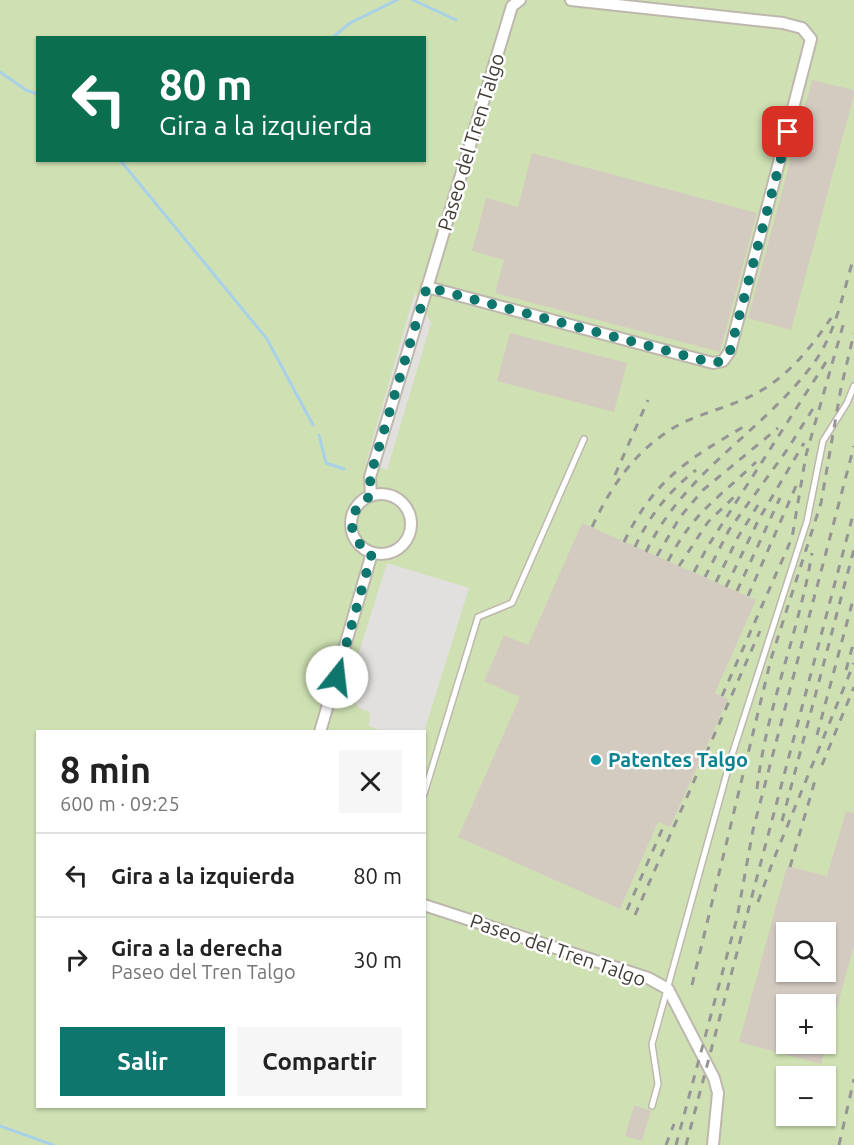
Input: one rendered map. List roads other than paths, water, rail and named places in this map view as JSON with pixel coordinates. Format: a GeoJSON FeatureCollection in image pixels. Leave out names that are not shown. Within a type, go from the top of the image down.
{"type":"FeatureCollection","features":[{"type":"Feature","properties":{"kind":"street","name":"Paseo del Tren Talgo"},"geometry":{"type":"LineString","coordinates":[[371,496],[370,477],[427,287],[512,6],[520,0]]}},
{"type":"Feature","properties":{"kind":"street"},"geometry":{"type":"LineString","coordinates":[[427,287],[713,363],[723,361],[730,351],[810,39],[802,28],[783,23],[571,0]]}},
{"type":"Feature","properties":{"kind":"street"},"geometry":{"type":"LineString","coordinates":[[371,496],[389,496],[398,500],[409,514],[411,523],[406,541],[391,552],[372,553],[357,542],[351,525],[356,507],[371,496]]}},
{"type":"Feature","properties":{"kind":"street"},"geometry":{"type":"LineString","coordinates":[[321,730],[372,553]]}},
{"type":"Feature","properties":{"kind":"street","name":"Paseo del Tren Talgo"},"geometry":{"type":"LineString","coordinates":[[426,906],[648,978],[668,989],[714,1078],[718,1093],[713,1145]]}},
{"type":"Feature","properties":{"kind":"lane"},"geometry":{"type":"LineString","coordinates":[[652,1106],[658,1084],[652,1044],[731,758],[807,520],[823,441],[847,403],[854,386]]}},
{"type":"Feature","properties":{"kind":"lane"},"geometry":{"type":"LineString","coordinates":[[426,787],[478,617],[512,603],[584,439]]}},
{"type":"Feature","properties":{"kind":"waterway"},"geometry":{"type":"LineString","coordinates":[[334,36],[350,23],[397,0]]}},
{"type":"Feature","properties":{"kind":"waterway"},"geometry":{"type":"LineString","coordinates":[[413,0],[456,20]]}},
{"type":"Feature","properties":{"kind":"waterway"},"geometry":{"type":"LineString","coordinates":[[0,72],[26,90],[36,93]]}},
{"type":"Feature","properties":{"kind":"waterway"},"geometry":{"type":"LineString","coordinates":[[122,162],[267,339],[313,425]]}},
{"type":"Feature","properties":{"kind":"waterway"},"geometry":{"type":"LineString","coordinates":[[319,435],[326,463],[344,469]]}},
{"type":"Feature","properties":{"kind":"waterway"},"geometry":{"type":"LineString","coordinates":[[0,1126],[53,1145]]}},
{"type":"Feature","properties":{"kind":"railway"},"geometry":{"type":"LineString","coordinates":[[646,552],[662,523],[682,497],[796,385],[816,360],[834,323],[854,257]]}},
{"type":"Feature","properties":{"kind":"railway"},"geometry":{"type":"LineString","coordinates":[[592,527],[623,474],[654,441],[685,422],[742,400],[770,385],[793,366],[831,318]]}},
{"type":"Feature","properties":{"kind":"railway"},"geometry":{"type":"LineString","coordinates":[[722,696],[792,538],[806,455],[844,322]]}},
{"type":"Feature","properties":{"kind":"railway"},"geometry":{"type":"LineString","coordinates":[[692,985],[771,659],[821,503],[841,388],[854,333]]}},
{"type":"Feature","properties":{"kind":"railway"},"geometry":{"type":"LineString","coordinates":[[694,572],[708,546],[826,362]]}},
{"type":"Feature","properties":{"kind":"railway"},"geometry":{"type":"LineString","coordinates":[[615,475],[648,400]]}},
{"type":"Feature","properties":{"kind":"railway"},"geometry":{"type":"LineString","coordinates":[[705,577],[729,530],[787,450],[814,407]]}},
{"type":"Feature","properties":{"kind":"railway"},"geometry":{"type":"LineString","coordinates":[[624,542],[648,502],[674,473],[706,449],[745,426]]}},
{"type":"Feature","properties":{"kind":"railway"},"geometry":{"type":"LineString","coordinates":[[657,556],[680,517],[703,490],[778,428]]}},
{"type":"Feature","properties":{"kind":"railway"},"geometry":{"type":"LineString","coordinates":[[726,587],[759,519],[804,443]]}},
{"type":"Feature","properties":{"kind":"railway"},"geometry":{"type":"LineString","coordinates":[[676,1145],[737,918],[753,830],[854,446]]}},
{"type":"Feature","properties":{"kind":"railway"},"geometry":{"type":"LineString","coordinates":[[668,561],[697,517],[756,462]]}},
{"type":"Feature","properties":{"kind":"railway"},"geometry":{"type":"LineString","coordinates":[[635,547],[661,505],[696,470]]}},
{"type":"Feature","properties":{"kind":"railway"},"geometry":{"type":"LineString","coordinates":[[748,596],[796,486]]}},
{"type":"Feature","properties":{"kind":"railway"},"geometry":{"type":"LineString","coordinates":[[679,566],[708,522],[734,497]]}},
{"type":"Feature","properties":{"kind":"railway"},"geometry":{"type":"LineString","coordinates":[[737,591],[780,498]]}},
{"type":"Feature","properties":{"kind":"railway"},"geometry":{"type":"LineString","coordinates":[[716,582],[738,537],[758,505]]}},
{"type":"Feature","properties":{"kind":"railway"},"geometry":{"type":"LineString","coordinates":[[686,1145],[854,511]]}},
{"type":"Feature","properties":{"kind":"railway"},"geometry":{"type":"LineString","coordinates":[[782,821],[854,549]]}},
{"type":"Feature","properties":{"kind":"railway"},"geometry":{"type":"LineString","coordinates":[[757,789],[761,759],[812,553]]}},
{"type":"Feature","properties":{"kind":"railway"},"geometry":{"type":"LineString","coordinates":[[817,735],[854,596]]}},
{"type":"Feature","properties":{"kind":"railway"},"geometry":{"type":"LineString","coordinates":[[635,915],[760,631]]}},
{"type":"Feature","properties":{"kind":"railway"},"geometry":{"type":"LineString","coordinates":[[846,670],[854,641]]}},
{"type":"Feature","properties":{"kind":"railway"},"geometry":{"type":"LineString","coordinates":[[758,902],[854,663]]}},
{"type":"Feature","properties":{"kind":"railway"},"geometry":{"type":"LineString","coordinates":[[822,765],[854,687]]}},
{"type":"Feature","properties":{"kind":"railway"},"geometry":{"type":"LineString","coordinates":[[790,867],[816,777]]}},
{"type":"Feature","properties":{"kind":"railway"},"geometry":{"type":"LineString","coordinates":[[627,910],[664,825]]}},
{"type":"Feature","properties":{"kind":"railway"},"geometry":{"type":"LineString","coordinates":[[839,1145],[854,1079]]}},
{"type":"Feature","properties":{"kind":"railway"},"geometry":{"type":"LineString","coordinates":[[666,1145],[674,1124]]}},
{"type":"Feature","properties":{"kind":"place","name":"Patentes Talgo"},"geometry":{"type":"Point","coordinates":[596,760]}}]}
